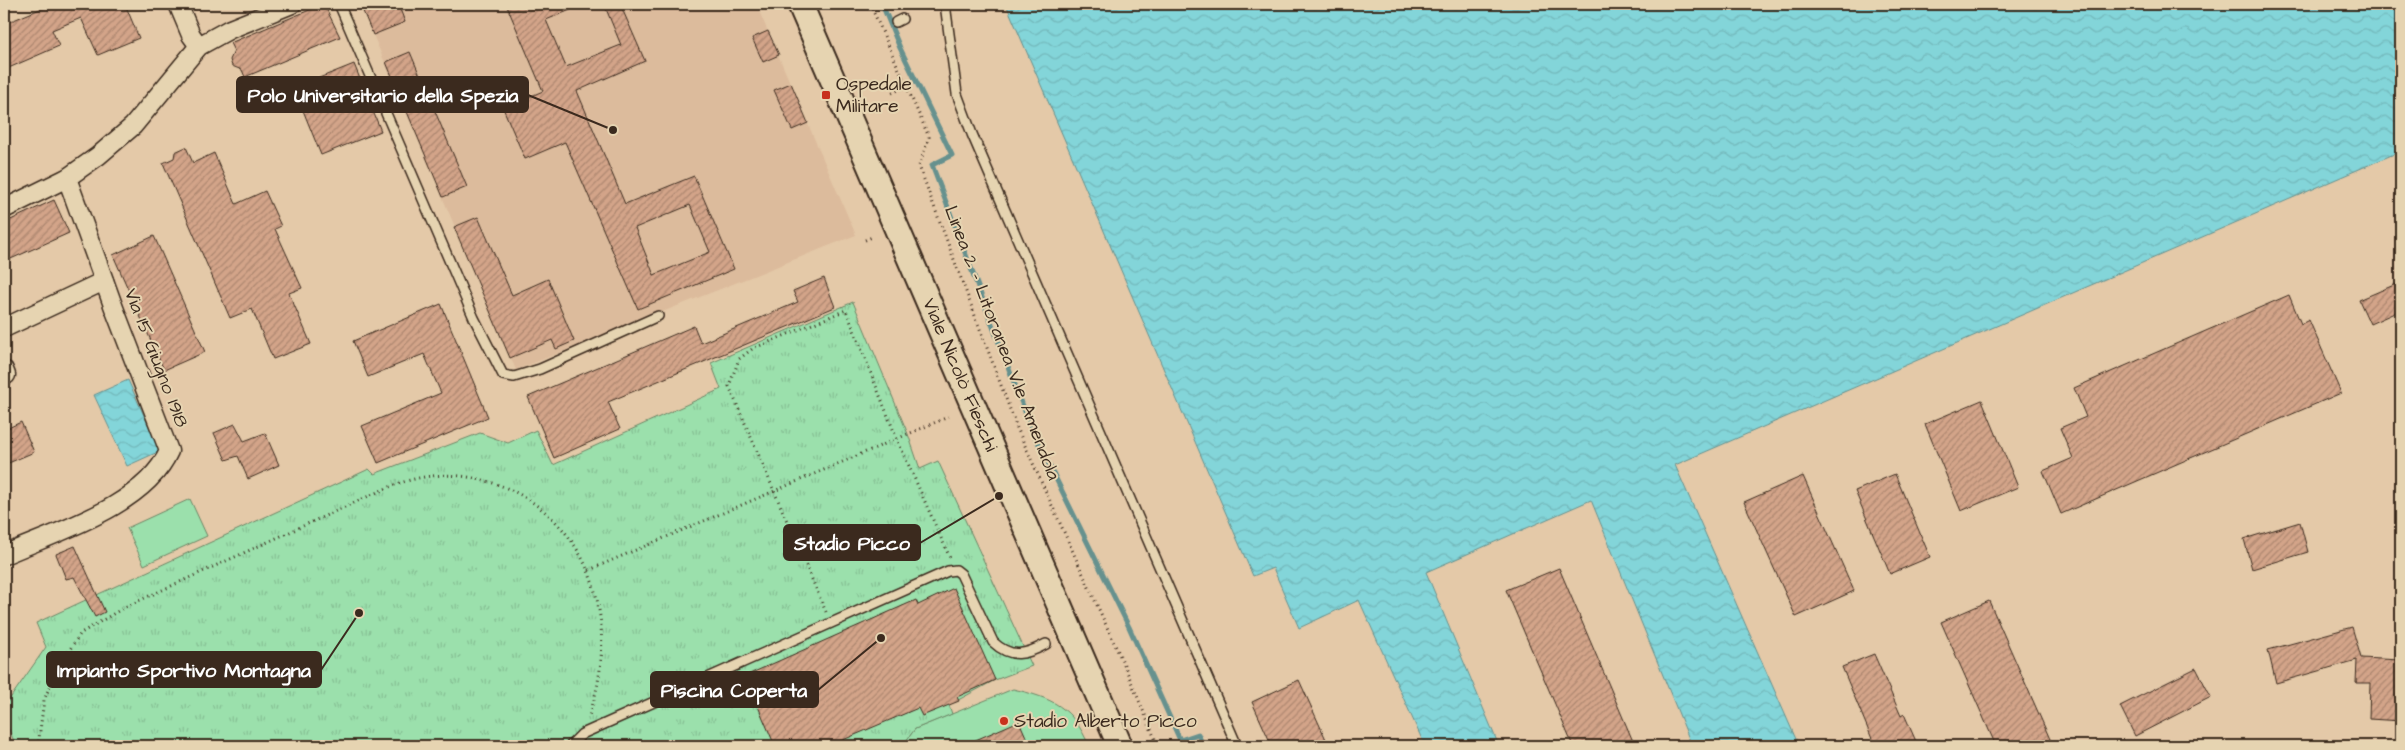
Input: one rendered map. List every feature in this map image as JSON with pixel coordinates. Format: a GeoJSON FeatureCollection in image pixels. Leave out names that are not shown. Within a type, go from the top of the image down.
{"type":"FeatureCollection","features":[{"type":"Feature","properties":{"kind":"main road","name":"Viale Nicolò Fieschi"},"geometry":{"type":"LineString","coordinates":[[800,4],[1120,746]]}},
{"type":"Feature","properties":{"kind":"street"},"geometry":{"type":"LineString","coordinates":[[178,4],[192,35],[200,46]]}},
{"type":"Feature","properties":{"kind":"street"},"geometry":{"type":"LineString","coordinates":[[4,209],[66,178],[98,156],[133,126],[200,46],[230,29],[292,4]]}},
{"type":"Feature","properties":{"kind":"street","name":"Via 15 Giugno 1918"},"geometry":{"type":"LineString","coordinates":[[4,555],[106,509],[142,486],[164,463],[169,451],[66,178]]}},
{"type":"Feature","properties":{"kind":"street"},"geometry":{"type":"LineString","coordinates":[[4,328],[104,281]]}},
{"type":"Feature","properties":{"kind":"street"},"geometry":{"type":"LineString","coordinates":[[4,370],[6,375],[4,376]]}},
{"type":"Feature","properties":{"kind":"lane"},"geometry":{"type":"LineString","coordinates":[[340,4],[474,318],[503,375],[514,377],[540,369],[658,316]]}},
{"type":"Feature","properties":{"kind":"lane"},"geometry":{"type":"LineString","coordinates":[[945,4],[957,94],[972,134],[1237,746]]}},
{"type":"Feature","properties":{"kind":"lane"},"geometry":{"type":"LineString","coordinates":[[570,746],[582,734],[830,622],[941,574],[956,570],[965,580],[992,642],[1001,650],[1027,655],[1046,644]]}},
{"type":"Feature","properties":{"kind":"path","name":"Linea 2 - Litoranea V.le Amendola"},"geometry":{"type":"LineString","coordinates":[[870,4],[930,137],[919,166],[1017,428],[1158,746]]}},
{"type":"Feature","properties":{"kind":"path"},"geometry":{"type":"LineString","coordinates":[[892,93],[907,86]]}},
{"type":"Feature","properties":{"kind":"path"},"geometry":{"type":"LineString","coordinates":[[864,240],[872,237]]}},
{"type":"Feature","properties":{"kind":"path"},"geometry":{"type":"LineString","coordinates":[[830,622],[776,491],[729,386],[739,359],[752,350],[846,310],[897,439],[956,570]]}},
{"type":"Feature","properties":{"kind":"path"},"geometry":{"type":"LineString","coordinates":[[588,570],[948,417]]}},
{"type":"Feature","properties":{"kind":"path"},"geometry":{"type":"LineString","coordinates":[[38,746],[44,700],[59,665],[81,633],[125,607],[401,482],[433,476],[465,476],[497,484],[526,497],[552,517],[574,542],[588,570],[599,611],[602,653],[596,695],[582,734]]}},
{"type":"Feature","properties":{"kind":"shaded area"},"geometry":{"type":"Polygon","coordinates":[[[360,4],[756,4],[856,235],[516,370],[360,4]]]}},
{"type":"Feature","properties":{"kind":"green space"},"geometry":{"type":"Polygon","coordinates":[[[853,302],[908,434],[920,469],[938,461],[1032,666],[995,680],[949,705],[952,714],[915,729],[902,746],[16,746],[4,718],[4,707],[46,647],[36,623],[369,469],[374,474],[480,433],[508,443],[536,430],[553,465],[721,389],[711,363],[853,302]]]}},
{"type":"Feature","properties":{"kind":"green space"},"geometry":{"type":"Polygon","coordinates":[[[190,499],[207,536],[144,565],[127,528],[190,499]]]}},
{"type":"Feature","properties":{"kind":"green space","name":"Stadio Alberto Picco"},"geometry":{"type":"Polygon","coordinates":[[[1013,689],[1039,696],[1060,706],[1076,722],[1089,746],[902,746],[915,729],[1013,689]]]}},
{"type":"Feature","properties":{"kind":"water"},"geometry":{"type":"Polygon","coordinates":[[[1006,4],[2401,4],[2401,151],[1675,465],[1799,746],[1692,746],[1591,500],[1426,572],[1499,746],[1425,746],[1359,600],[1299,628],[1273,568],[1253,576],[1006,4]]]}},
{"type":"Feature","properties":{"kind":"water"},"geometry":{"type":"Polygon","coordinates":[[[128,380],[160,451],[127,466],[94,395],[128,380]]]}},
{"type":"Feature","properties":{"kind":"building"},"geometry":{"type":"Polygon","coordinates":[[[52,4],[125,4],[139,38],[98,55],[81,18],[52,30],[59,46],[4,70],[4,24],[52,4]]]}},
{"type":"Feature","properties":{"kind":"building"},"geometry":{"type":"Polygon","coordinates":[[[324,4],[340,37],[245,77],[242,70],[232,66],[230,60],[234,51],[230,43],[324,4]]]}},
{"type":"Feature","properties":{"kind":"building"},"geometry":{"type":"Polygon","coordinates":[[[360,4],[398,4],[405,22],[373,35],[360,4]]]}},
{"type":"Feature","properties":{"kind":"building"},"geometry":{"type":"Polygon","coordinates":[[[506,4],[585,4],[546,20],[566,67],[621,45],[604,4],[620,4],[645,61],[577,91],[625,204],[694,176],[734,269],[638,309],[565,142],[525,159],[503,108],[543,91],[506,4]],[[690,205],[635,228],[654,275],[710,252],[690,205]]]}},
{"type":"Feature","properties":{"kind":"building"},"geometry":{"type":"Polygon","coordinates":[[[768,31],[779,55],[763,62],[752,38],[768,31]]]}},
{"type":"Feature","properties":{"kind":"building"},"geometry":{"type":"Polygon","coordinates":[[[410,52],[467,187],[443,197],[386,62],[410,52]]]}},
{"type":"Feature","properties":{"kind":"building"},"geometry":{"type":"Polygon","coordinates":[[[354,64],[381,131],[321,155],[294,88],[354,64]]]}},
{"type":"Feature","properties":{"kind":"building"},"geometry":{"type":"Polygon","coordinates":[[[791,83],[808,123],[792,130],[774,90],[791,83]]]}},
{"type":"Feature","properties":{"kind":"building"},"geometry":{"type":"Polygon","coordinates":[[[186,147],[193,163],[214,153],[236,204],[265,191],[281,226],[275,229],[302,288],[289,293],[311,344],[273,359],[252,309],[230,318],[163,163],[174,158],[175,152],[186,147]]]}},
{"type":"Feature","properties":{"kind":"building"},"geometry":{"type":"Polygon","coordinates":[[[54,200],[69,233],[4,262],[4,223],[54,200]]]}},
{"type":"Feature","properties":{"kind":"building"},"geometry":{"type":"Polygon","coordinates":[[[478,217],[512,295],[548,279],[574,341],[556,349],[552,340],[510,358],[454,227],[478,217]]]}},
{"type":"Feature","properties":{"kind":"building"},"geometry":{"type":"Polygon","coordinates":[[[154,236],[205,352],[164,370],[113,255],[154,236]]]}},
{"type":"Feature","properties":{"kind":"building"},"geometry":{"type":"Polygon","coordinates":[[[824,278],[835,307],[608,402],[620,429],[554,458],[528,397],[694,326],[701,343],[798,302],[793,291],[824,278]]]}},
{"type":"Feature","properties":{"kind":"building"},"geometry":{"type":"Polygon","coordinates":[[[2401,282],[2401,310],[2370,324],[2359,300],[2401,282]]]}},
{"type":"Feature","properties":{"kind":"building"},"geometry":{"type":"Polygon","coordinates":[[[2289,295],[2301,324],[2309,320],[2341,393],[2061,514],[2043,471],[2073,458],[2060,428],[2086,417],[2074,388],[2289,295]]]}},
{"type":"Feature","properties":{"kind":"building"},"geometry":{"type":"Polygon","coordinates":[[[441,304],[488,417],[378,463],[362,426],[441,393],[424,354],[368,377],[353,341],[441,304]]]}},
{"type":"Feature","properties":{"kind":"building"},"geometry":{"type":"Polygon","coordinates":[[[1982,400],[2018,487],[1961,511],[1925,424],[1982,400]]]}},
{"type":"Feature","properties":{"kind":"building"},"geometry":{"type":"Polygon","coordinates":[[[21,422],[34,452],[4,465],[4,430],[21,422]]]}},
{"type":"Feature","properties":{"kind":"building"},"geometry":{"type":"Polygon","coordinates":[[[235,424],[244,441],[265,433],[279,465],[248,479],[238,456],[226,460],[214,433],[235,424]]]}},
{"type":"Feature","properties":{"kind":"building"},"geometry":{"type":"Polygon","coordinates":[[[1895,474],[1930,557],[1890,574],[1855,491],[1895,474]]]}},
{"type":"Feature","properties":{"kind":"building"},"geometry":{"type":"Polygon","coordinates":[[[1803,476],[1854,591],[1796,617],[1744,502],[1803,476]]]}},
{"type":"Feature","properties":{"kind":"building"},"geometry":{"type":"Polygon","coordinates":[[[2300,522],[2308,552],[2252,569],[2244,539],[2300,522]]]}},
{"type":"Feature","properties":{"kind":"building"},"geometry":{"type":"Polygon","coordinates":[[[75,546],[105,612],[95,617],[74,577],[66,579],[56,554],[75,546]]]}},
{"type":"Feature","properties":{"kind":"building"},"geometry":{"type":"Polygon","coordinates":[[[1559,568],[1635,746],[1573,746],[1506,590],[1559,568]]]}},
{"type":"Feature","properties":{"kind":"building"},"geometry":{"type":"Polygon","coordinates":[[[954,588],[995,680],[957,697],[959,701],[922,716],[918,708],[829,746],[775,746],[745,676],[916,600],[918,605],[954,588]]]}},
{"type":"Feature","properties":{"kind":"building"},"geometry":{"type":"Polygon","coordinates":[[[1989,601],[2053,746],[1996,746],[1941,622],[1989,601]]]}},
{"type":"Feature","properties":{"kind":"building"},"geometry":{"type":"Polygon","coordinates":[[[2352,627],[2361,658],[2401,660],[2401,721],[2369,719],[2370,683],[2356,683],[2357,660],[2276,683],[2268,650],[2352,627]]]}},
{"type":"Feature","properties":{"kind":"building"},"geometry":{"type":"Polygon","coordinates":[[[1874,654],[1901,716],[1904,714],[1918,746],[1875,746],[1842,667],[1874,654]]]}},
{"type":"Feature","properties":{"kind":"building"},"geometry":{"type":"Polygon","coordinates":[[[2196,668],[2211,697],[2135,736],[2120,706],[2196,668]]]}},
{"type":"Feature","properties":{"kind":"building"},"geometry":{"type":"Polygon","coordinates":[[[1299,680],[1329,746],[1272,746],[1252,702],[1299,680]]]}},
{"type":"Feature","properties":{"kind":"building"},"geometry":{"type":"Polygon","coordinates":[[[1019,721],[1030,746],[962,746],[1019,721]]]}},
{"type":"Feature","properties":{"kind":"waterway"},"geometry":{"type":"LineString","coordinates":[[882,4],[900,48],[952,155],[932,165],[1032,430],[1129,627],[1180,740],[1198,734],[1203,746]]}},
{"type":"Feature","properties":{"kind":"place","name":"Ospedale Militare"},"geometry":{"type":"Point","coordinates":[826,95]}},
{"type":"Feature","properties":{"kind":"place","name":"Polo Universitario della Spezia"},"geometry":{"type":"Point","coordinates":[613,130]}},
{"type":"Feature","properties":{"kind":"place","name":"Stadio Picco"},"geometry":{"type":"Point","coordinates":[999,496]}},
{"type":"Feature","properties":{"kind":"place","name":"Impianto Sportivo Montagna"},"geometry":{"type":"Point","coordinates":[359,613]}},
{"type":"Feature","properties":{"kind":"place","name":"Piscina Coperta"},"geometry":{"type":"Point","coordinates":[881,638]}},
{"type":"Feature","properties":{"kind":"place","name":"Stadio Alberto Picco"},"geometry":{"type":"Point","coordinates":[1004,721]}}]}
